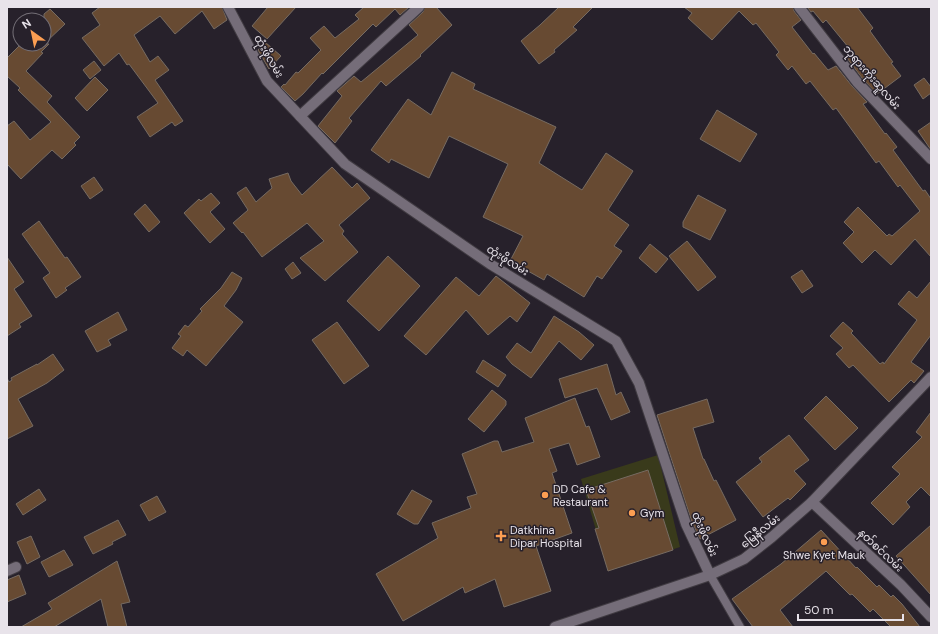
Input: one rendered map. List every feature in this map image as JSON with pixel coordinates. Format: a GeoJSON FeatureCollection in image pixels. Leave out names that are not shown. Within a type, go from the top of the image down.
{"type":"FeatureCollection","features":[{"type":"Feature","properties":{"kind":"street","name":"ထုံးဖိုလမ်း"},"geometry":{"type":"LineString","coordinates":[[228,7],[267,81],[345,164],[490,264],[616,341],[639,383],[686,524],[710,575]]}},
{"type":"Feature","properties":{"kind":"street"},"geometry":{"type":"LineString","coordinates":[[300,116],[419,7]]}},
{"type":"Feature","properties":{"kind":"street","name":"ဘုရားကိုးဆူလမ်း"},"geometry":{"type":"LineString","coordinates":[[799,7],[857,82],[931,159]]}},
{"type":"Feature","properties":{"kind":"street","name":"မြေနီလမ်း"},"geometry":{"type":"LineString","coordinates":[[555,627],[710,575],[744,559],[812,502],[931,377]]}},
{"type":"Feature","properties":{"kind":"street","name":"နတ်စင်လမ်း"},"geometry":{"type":"LineString","coordinates":[[812,502],[901,585],[931,617]]}},
{"type":"Feature","properties":{"kind":"lane"},"geometry":{"type":"LineString","coordinates":[[710,575],[740,627]]}},
{"type":"Feature","properties":{"kind":"green space","name":"Gym"},"geometry":{"type":"Polygon","coordinates":[[[658,455],[680,547],[608,571],[581,479],[658,455]]]}},
{"type":"Feature","properties":{"kind":"building"},"geometry":{"type":"Polygon","coordinates":[[[100,7],[222,7],[227,20],[214,29],[202,11],[175,34],[160,16],[134,35],[150,62],[158,56],[169,70],[155,80],[183,121],[175,126],[172,122],[150,137],[137,117],[158,103],[119,53],[104,66],[82,38],[100,25],[92,13],[100,7]]]}},
{"type":"Feature","properties":{"kind":"building"},"geometry":{"type":"Polygon","coordinates":[[[268,7],[296,7],[267,39],[252,26],[268,7]]]}},
{"type":"Feature","properties":{"kind":"building"},"geometry":{"type":"Polygon","coordinates":[[[364,7],[409,7],[400,15],[395,9],[376,27],[373,24],[295,101],[281,87],[284,84],[285,85],[296,72],[298,73],[321,50],[310,38],[324,26],[335,38],[359,19],[355,15],[364,7]]]}},
{"type":"Feature","properties":{"kind":"building"},"geometry":{"type":"Polygon","coordinates":[[[425,7],[436,7],[452,25],[420,55],[421,56],[386,86],[381,81],[349,118],[352,121],[335,143],[318,126],[342,96],[337,91],[354,76],[361,82],[418,35],[409,25],[423,12],[425,7]]]}},
{"type":"Feature","properties":{"kind":"building"},"geometry":{"type":"Polygon","coordinates":[[[559,7],[593,7],[573,27],[577,30],[554,50],[555,52],[539,64],[521,41],[559,7]]]}},
{"type":"Feature","properties":{"kind":"building"},"geometry":{"type":"Polygon","coordinates":[[[684,7],[793,7],[794,11],[801,20],[792,27],[813,54],[814,53],[828,70],[836,66],[867,102],[863,104],[885,134],[886,133],[897,147],[893,150],[923,191],[925,190],[931,199],[931,257],[915,239],[891,265],[875,250],[862,263],[843,243],[854,232],[844,222],[858,207],[887,236],[889,234],[892,236],[920,211],[900,185],[898,187],[879,161],[876,163],[836,108],[833,110],[810,81],[806,84],[792,66],[788,70],[776,55],[779,52],[756,23],[753,25],[739,11],[712,40],[688,18],[692,13],[684,7]]]}},
{"type":"Feature","properties":{"kind":"building"},"geometry":{"type":"Polygon","coordinates":[[[807,7],[857,7],[873,28],[870,31],[893,62],[891,63],[901,76],[877,94],[862,78],[847,58],[853,53],[826,20],[823,23],[813,11],[811,12],[807,7]]]}},
{"type":"Feature","properties":{"kind":"building"},"geometry":{"type":"Polygon","coordinates":[[[50,9],[65,24],[52,36],[52,12],[46,12],[50,9]]]}},
{"type":"Feature","properties":{"kind":"building"},"geometry":{"type":"Polygon","coordinates":[[[265,42],[281,56],[269,69],[258,50],[265,42]]]}},
{"type":"Feature","properties":{"kind":"building"},"geometry":{"type":"Polygon","coordinates":[[[13,52],[43,53],[26,71],[52,96],[47,102],[80,137],[74,143],[76,145],[62,159],[52,150],[21,179],[7,164],[7,126],[14,121],[30,140],[51,122],[18,90],[20,88],[7,76],[7,58],[13,52]]]}},
{"type":"Feature","properties":{"kind":"building"},"geometry":{"type":"Polygon","coordinates":[[[94,61],[101,70],[90,79],[83,70],[94,61]]]}},
{"type":"Feature","properties":{"kind":"building"},"geometry":{"type":"Polygon","coordinates":[[[452,72],[475,84],[473,89],[556,127],[539,163],[582,190],[606,153],[633,171],[608,210],[629,225],[614,246],[622,251],[602,279],[597,276],[584,297],[547,274],[544,280],[510,261],[523,236],[483,217],[508,164],[449,136],[429,178],[391,159],[389,163],[371,150],[408,99],[431,115],[452,72]]]}},
{"type":"Feature","properties":{"kind":"building"},"geometry":{"type":"Polygon","coordinates":[[[95,77],[108,90],[87,111],[75,98],[95,77]]]}},
{"type":"Feature","properties":{"kind":"building"},"geometry":{"type":"Polygon","coordinates":[[[924,78],[931,87],[931,93],[923,99],[914,85],[924,78]]]}},
{"type":"Feature","properties":{"kind":"building"},"geometry":{"type":"Polygon","coordinates":[[[717,110],[757,134],[740,162],[700,139],[717,110]]]}},
{"type":"Feature","properties":{"kind":"building"},"geometry":{"type":"Polygon","coordinates":[[[931,122],[931,150],[918,131],[931,122]]]}},
{"type":"Feature","properties":{"kind":"building"},"geometry":{"type":"Polygon","coordinates":[[[332,167],[352,188],[357,183],[370,198],[339,225],[344,231],[342,234],[358,252],[325,281],[300,258],[324,241],[307,223],[262,257],[243,232],[242,233],[233,223],[248,210],[237,193],[246,187],[256,202],[272,188],[269,179],[288,173],[291,181],[302,195],[332,167]]]}},
{"type":"Feature","properties":{"kind":"building"},"geometry":{"type":"Polygon","coordinates":[[[94,177],[103,190],[90,199],[81,186],[94,177]]]}},
{"type":"Feature","properties":{"kind":"building"},"geometry":{"type":"Polygon","coordinates":[[[211,193],[220,203],[210,212],[225,229],[210,243],[184,213],[199,199],[201,201],[211,193]]]}},
{"type":"Feature","properties":{"kind":"building"},"geometry":{"type":"Polygon","coordinates":[[[698,195],[726,210],[710,240],[683,227],[683,222],[698,195]]]}},
{"type":"Feature","properties":{"kind":"building"},"geometry":{"type":"Polygon","coordinates":[[[145,204],[160,222],[149,232],[134,214],[145,204]]]}},
{"type":"Feature","properties":{"kind":"building"},"geometry":{"type":"Polygon","coordinates":[[[39,221],[65,258],[67,257],[81,277],[65,288],[67,290],[56,298],[43,278],[50,273],[22,234],[39,221]]]}},
{"type":"Feature","properties":{"kind":"building"},"geometry":{"type":"Polygon","coordinates":[[[687,241],[716,277],[698,291],[669,256],[687,241]]]}},
{"type":"Feature","properties":{"kind":"building"},"geometry":{"type":"Polygon","coordinates":[[[650,244],[668,259],[656,273],[639,258],[650,244]]]}},
{"type":"Feature","properties":{"kind":"building"},"geometry":{"type":"Polygon","coordinates":[[[388,256],[420,286],[379,331],[347,301],[388,256]]]}},
{"type":"Feature","properties":{"kind":"building"},"geometry":{"type":"Polygon","coordinates":[[[7,257],[24,282],[14,289],[32,316],[19,324],[21,327],[7,336],[7,257]]]}},
{"type":"Feature","properties":{"kind":"building"},"geometry":{"type":"Polygon","coordinates":[[[293,262],[301,273],[292,279],[285,269],[293,262]]]}},
{"type":"Feature","properties":{"kind":"building"},"geometry":{"type":"Polygon","coordinates":[[[802,270],[813,286],[802,293],[791,277],[802,270]]]}},
{"type":"Feature","properties":{"kind":"building"},"geometry":{"type":"Polygon","coordinates":[[[232,272],[242,278],[236,290],[224,306],[243,322],[206,366],[187,350],[183,356],[172,348],[181,336],[178,334],[185,325],[188,327],[202,311],[200,309],[221,288],[232,272]]]}},
{"type":"Feature","properties":{"kind":"building"},"geometry":{"type":"Polygon","coordinates":[[[496,276],[530,303],[517,322],[510,316],[488,335],[466,310],[426,355],[404,336],[456,277],[479,296],[496,276]]]}},
{"type":"Feature","properties":{"kind":"building"},"geometry":{"type":"Polygon","coordinates":[[[931,281],[931,335],[911,362],[924,371],[914,383],[911,380],[889,402],[853,365],[849,368],[836,354],[843,348],[830,336],[843,322],[853,331],[851,333],[880,364],[883,362],[884,364],[917,320],[898,304],[909,291],[917,298],[931,281]]]}},
{"type":"Feature","properties":{"kind":"building"},"geometry":{"type":"Polygon","coordinates":[[[118,312],[127,330],[108,340],[111,345],[97,352],[85,331],[118,312]]]}},
{"type":"Feature","properties":{"kind":"building"},"geometry":{"type":"Polygon","coordinates":[[[554,316],[579,332],[594,345],[581,360],[559,341],[531,378],[512,364],[506,357],[517,343],[531,353],[554,316]]]}},
{"type":"Feature","properties":{"kind":"building"},"geometry":{"type":"Polygon","coordinates":[[[337,322],[369,366],[344,384],[312,340],[337,322]]]}},
{"type":"Feature","properties":{"kind":"building"},"geometry":{"type":"Polygon","coordinates":[[[53,354],[64,370],[47,383],[18,399],[33,426],[7,439],[7,378],[9,382],[12,380],[11,378],[37,365],[53,354]]]}},
{"type":"Feature","properties":{"kind":"building"},"geometry":{"type":"Polygon","coordinates":[[[483,360],[506,375],[498,387],[476,372],[483,360]]]}},
{"type":"Feature","properties":{"kind":"building"},"geometry":{"type":"Polygon","coordinates":[[[607,364],[616,395],[621,392],[630,412],[611,420],[597,388],[565,398],[559,379],[607,364]]]}},
{"type":"Feature","properties":{"kind":"building"},"geometry":{"type":"Polygon","coordinates":[[[492,390],[506,401],[506,405],[484,432],[468,419],[492,390]]]}},
{"type":"Feature","properties":{"kind":"building"},"geometry":{"type":"Polygon","coordinates":[[[826,396],[858,428],[835,450],[804,418],[826,396]]]}},
{"type":"Feature","properties":{"kind":"building"},"geometry":{"type":"Polygon","coordinates":[[[575,398],[586,427],[589,426],[600,457],[577,465],[569,443],[549,449],[557,471],[552,473],[572,533],[536,546],[551,591],[504,607],[495,579],[465,593],[463,587],[403,621],[376,574],[438,538],[432,523],[471,508],[467,497],[477,494],[462,454],[494,441],[498,441],[502,452],[534,442],[525,418],[575,398]]]}},
{"type":"Feature","properties":{"kind":"building"},"geometry":{"type":"Polygon","coordinates":[[[707,399],[714,422],[693,428],[703,459],[714,481],[716,480],[736,520],[700,539],[692,522],[657,415],[707,399]]]}},
{"type":"Feature","properties":{"kind":"building"},"geometry":{"type":"Polygon","coordinates":[[[931,412],[931,497],[921,487],[906,502],[910,507],[893,525],[871,503],[900,474],[892,467],[922,437],[916,432],[931,412]]]}},
{"type":"Feature","properties":{"kind":"building"},"geometry":{"type":"Polygon","coordinates":[[[789,435],[809,460],[794,471],[806,484],[790,500],[788,498],[763,517],[736,482],[762,462],[759,458],[789,435]]]}},
{"type":"Feature","properties":{"kind":"building","name":"Gym"},"geometry":{"type":"Polygon","coordinates":[[[648,470],[673,550],[608,571],[595,529],[599,528],[586,490],[648,470]]]}},
{"type":"Feature","properties":{"kind":"building"},"geometry":{"type":"Polygon","coordinates":[[[39,489],[46,500],[23,515],[16,504],[39,489]]]}},
{"type":"Feature","properties":{"kind":"building"},"geometry":{"type":"Polygon","coordinates":[[[412,490],[432,501],[418,524],[414,524],[397,514],[412,490]]]}},
{"type":"Feature","properties":{"kind":"building"},"geometry":{"type":"Polygon","coordinates":[[[157,496],[166,512],[149,521],[140,505],[157,496]]]}},
{"type":"Feature","properties":{"kind":"building"},"geometry":{"type":"Polygon","coordinates":[[[118,520],[126,535],[112,542],[113,544],[93,554],[84,537],[118,520]]]}},
{"type":"Feature","properties":{"kind":"building"},"geometry":{"type":"Polygon","coordinates":[[[931,525],[931,595],[896,556],[931,525]]]}},
{"type":"Feature","properties":{"kind":"building"},"geometry":{"type":"Polygon","coordinates":[[[821,530],[856,568],[857,567],[877,587],[879,585],[891,597],[893,595],[920,627],[891,627],[873,609],[870,612],[852,594],[850,595],[826,571],[780,610],[793,627],[753,627],[732,599],[781,564],[821,530]]]}},
{"type":"Feature","properties":{"kind":"building"},"geometry":{"type":"Polygon","coordinates":[[[31,536],[40,557],[27,564],[17,542],[31,536]]]}},
{"type":"Feature","properties":{"kind":"building"},"geometry":{"type":"Polygon","coordinates":[[[64,550],[73,565],[49,577],[41,562],[64,550]]]}},
{"type":"Feature","properties":{"kind":"building"},"geometry":{"type":"Polygon","coordinates":[[[117,561],[130,602],[121,604],[127,627],[108,627],[101,599],[54,627],[21,627],[52,609],[48,603],[117,561]]]}},
{"type":"Feature","properties":{"kind":"building"},"geometry":{"type":"Polygon","coordinates":[[[19,575],[26,594],[7,602],[7,580],[19,575]]]}},
{"type":"Feature","properties":{"kind":"place","name":"DD Cafe & Restaurant"},"geometry":{"type":"Point","coordinates":[545,495]}},
{"type":"Feature","properties":{"kind":"place","name":"Gym"},"geometry":{"type":"Point","coordinates":[632,513]}},
{"type":"Feature","properties":{"kind":"place","name":"Datkhina Dipar Hospital"},"geometry":{"type":"Point","coordinates":[501,536]}},
{"type":"Feature","properties":{"kind":"place","name":"Shwe Kyet Mauk"},"geometry":{"type":"Point","coordinates":[824,542]}}]}
